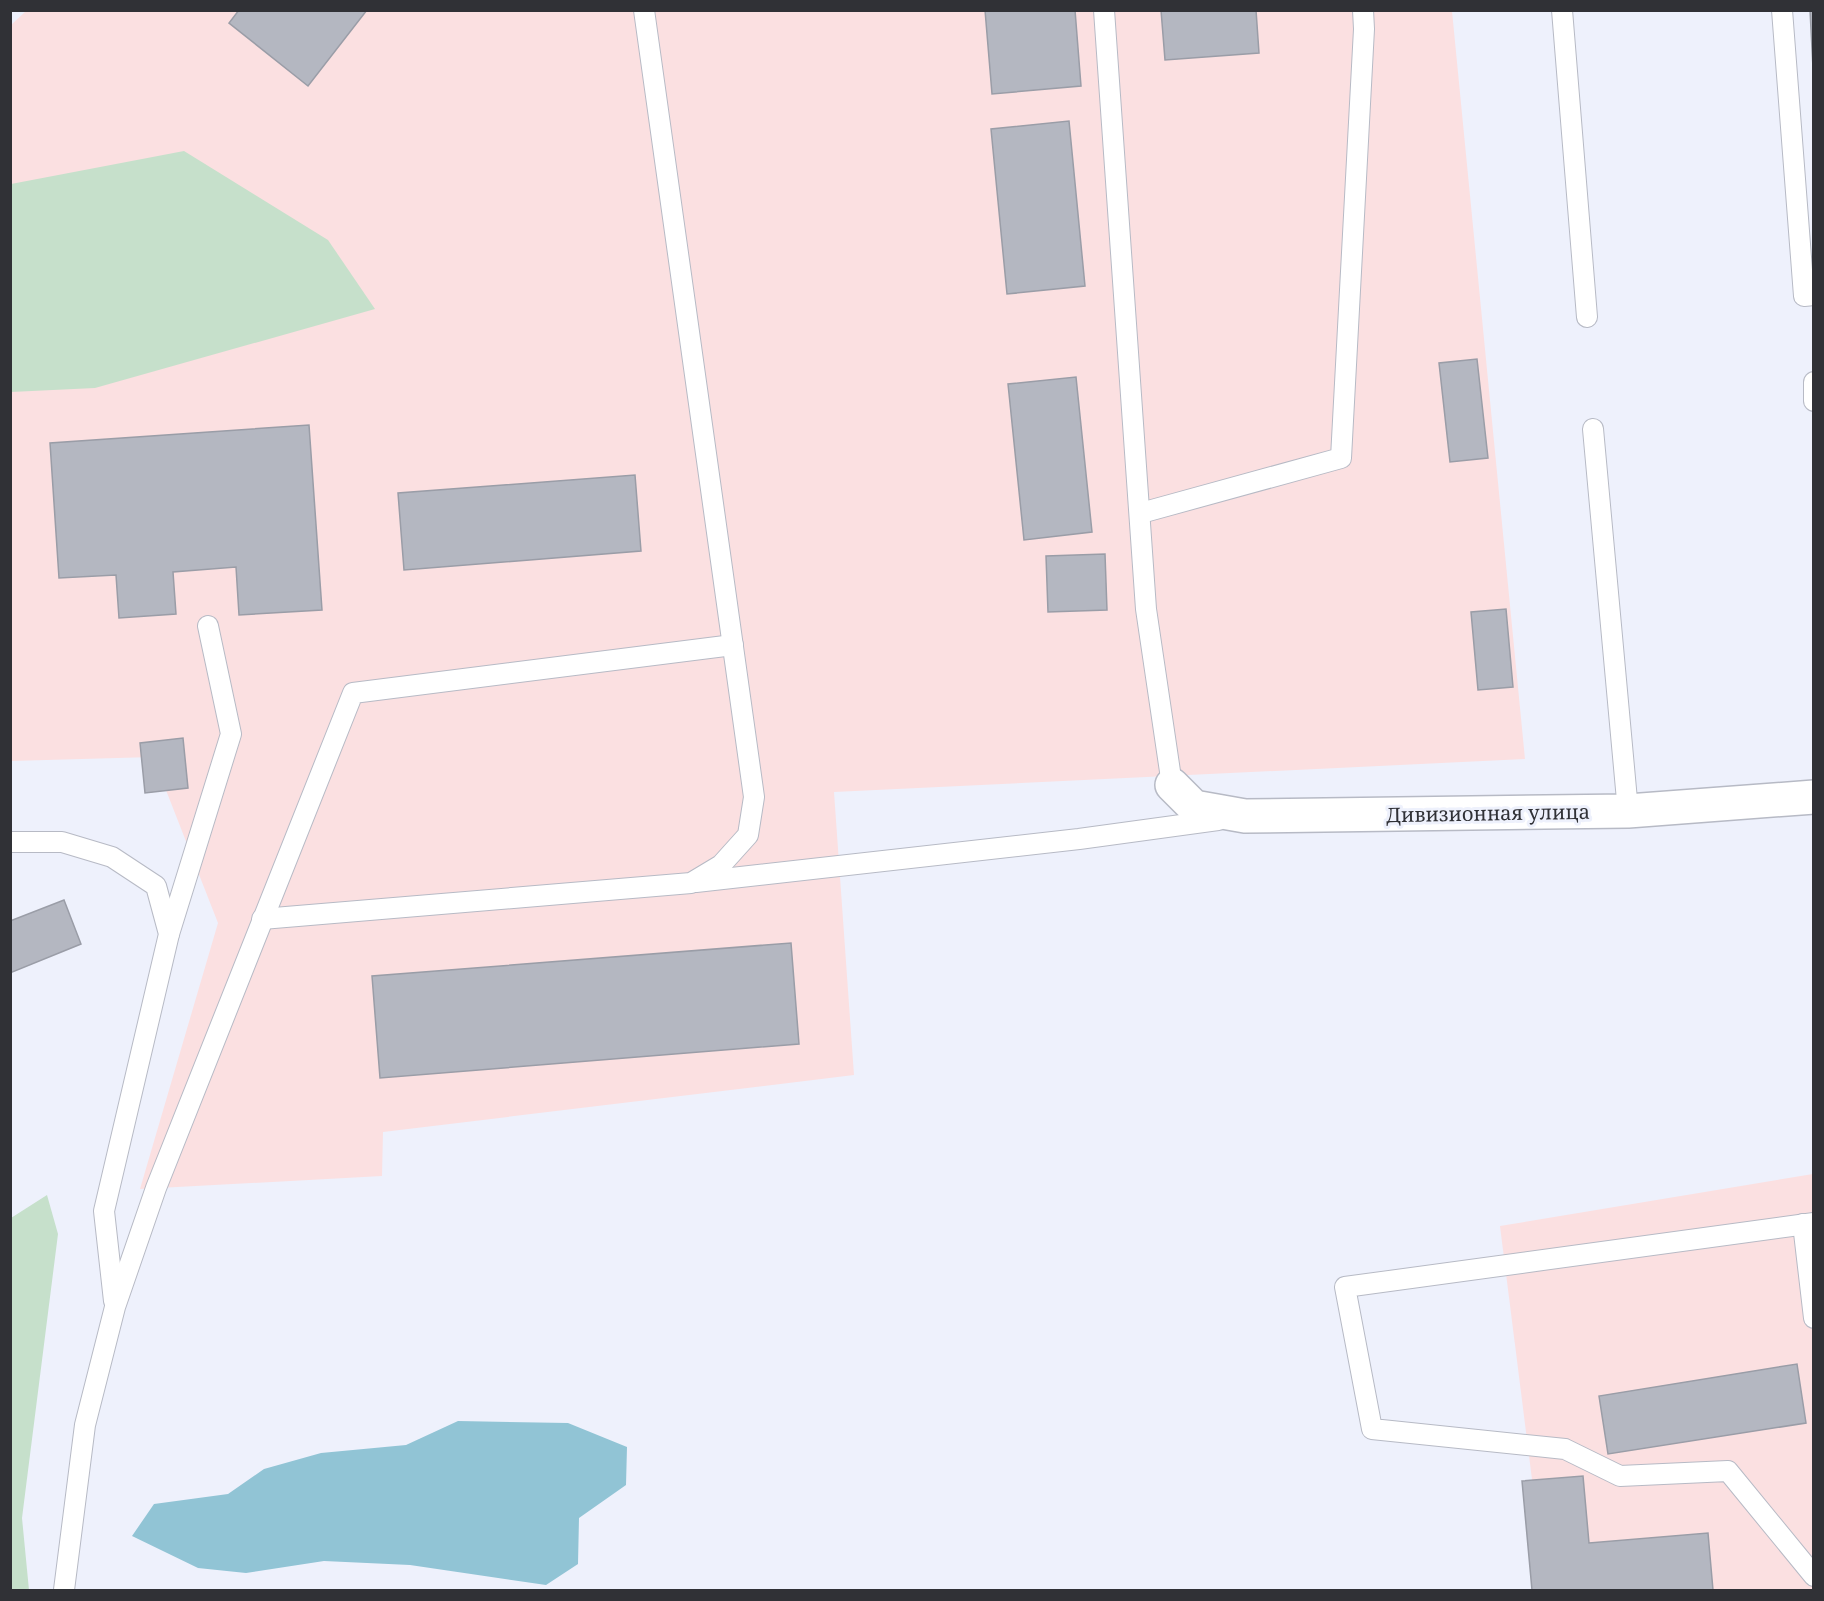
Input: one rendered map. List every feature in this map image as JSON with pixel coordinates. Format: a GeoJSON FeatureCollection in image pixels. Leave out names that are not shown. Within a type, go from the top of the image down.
{"type":"FeatureCollection","features":[{"type":"Feature","properties":{"kind":"street","name":"Дивизионная улица"},"geometry":{"type":"LineString","coordinates":[[1172,785],[1194,807],[1245,816],[1628,811],[1814,797]]}},
{"type":"Feature","properties":{"kind":"lane"},"geometry":{"type":"LineString","coordinates":[[644,10],[754,797],[748,835],[721,865],[691,883]]}},
{"type":"Feature","properties":{"kind":"lane"},"geometry":{"type":"LineString","coordinates":[[1104,10],[1146,609],[1172,785]]}},
{"type":"Feature","properties":{"kind":"lane"},"geometry":{"type":"LineString","coordinates":[[1141,513],[1341,458],[1364,29],[1363,10]]}},
{"type":"Feature","properties":{"kind":"lane"},"geometry":{"type":"LineString","coordinates":[[1563,10],[1587,316]]}},
{"type":"Feature","properties":{"kind":"lane"},"geometry":{"type":"LineString","coordinates":[[1782,10],[1804,296],[1814,295]]}},
{"type":"Feature","properties":{"kind":"lane"},"geometry":{"type":"LineString","coordinates":[[1814,382],[1814,401]]}},
{"type":"Feature","properties":{"kind":"lane"},"geometry":{"type":"LineString","coordinates":[[1593,429],[1628,811]]}},
{"type":"Feature","properties":{"kind":"lane"},"geometry":{"type":"LineString","coordinates":[[115,1307],[104,1211],[170,934],[231,734],[208,626]]}},
{"type":"Feature","properties":{"kind":"lane"},"geometry":{"type":"LineString","coordinates":[[64,1590],[85,1425],[115,1307],[156,1188],[353,693],[733,645]]}},
{"type":"Feature","properties":{"kind":"lane"},"geometry":{"type":"LineString","coordinates":[[262,919],[691,883],[1078,839],[1245,816]]}},
{"type":"Feature","properties":{"kind":"lane"},"geometry":{"type":"LineString","coordinates":[[10,842],[62,842],[112,857],[156,886],[170,934]]}},
{"type":"Feature","properties":{"kind":"lane"},"geometry":{"type":"LineString","coordinates":[[1814,1318],[1808,1224],[1345,1287],[1372,1429],[1565,1449],[1620,1476],[1728,1471],[1814,1576]]}},
{"type":"Feature","properties":{"kind":"shaded area"},"geometry":{"type":"Polygon","coordinates":[[[26,11],[1452,11],[1525,759],[834,792],[854,1075],[383,1132],[382,1176],[140,1189],[218,923],[153,757],[11,761],[10,26],[26,11]]]}},
{"type":"Feature","properties":{"kind":"shaded area"},"geometry":{"type":"Polygon","coordinates":[[[1813,1174],[1813,1590],[1546,1590],[1500,1226],[1813,1174]]]}},
{"type":"Feature","properties":{"kind":"green space"},"geometry":{"type":"Polygon","coordinates":[[[184,151],[328,240],[375,309],[95,388],[11,392],[11,184],[184,151]]]}},
{"type":"Feature","properties":{"kind":"green space"},"geometry":{"type":"Polygon","coordinates":[[[47,1195],[58,1234],[22,1518],[29,1590],[11,1590],[11,1218],[47,1195]]]}},
{"type":"Feature","properties":{"kind":"water"},"geometry":{"type":"Polygon","coordinates":[[[458,1421],[568,1423],[627,1447],[626,1485],[579,1518],[578,1564],[546,1585],[410,1565],[324,1561],[246,1573],[198,1568],[132,1536],[154,1504],[228,1494],[264,1469],[321,1453],[406,1445],[458,1421]]]}},
{"type":"Feature","properties":{"kind":"building"},"geometry":{"type":"Polygon","coordinates":[[[239,10],[367,10],[308,86],[229,23],[239,10]]]}},
{"type":"Feature","properties":{"kind":"building"},"geometry":{"type":"Polygon","coordinates":[[[985,10],[1075,10],[1081,86],[992,94],[985,10]]]}},
{"type":"Feature","properties":{"kind":"building"},"geometry":{"type":"Polygon","coordinates":[[[1161,10],[1256,10],[1259,53],[1165,60],[1161,10]]]}},
{"type":"Feature","properties":{"kind":"building"},"geometry":{"type":"Polygon","coordinates":[[[1810,10],[1814,10],[1814,87],[1810,10]]]}},
{"type":"Feature","properties":{"kind":"building"},"geometry":{"type":"Polygon","coordinates":[[[1069,121],[1085,286],[1007,294],[991,129],[1069,121]]]}},
{"type":"Feature","properties":{"kind":"building"},"geometry":{"type":"Polygon","coordinates":[[[1477,359],[1488,458],[1450,462],[1439,363],[1477,359]]]}},
{"type":"Feature","properties":{"kind":"building"},"geometry":{"type":"Polygon","coordinates":[[[1076,377],[1092,532],[1024,540],[1008,384],[1076,377]]]}},
{"type":"Feature","properties":{"kind":"building"},"geometry":{"type":"Polygon","coordinates":[[[309,425],[322,610],[239,615],[236,567],[173,572],[176,614],[119,618],[116,575],[59,578],[50,443],[309,425]]]}},
{"type":"Feature","properties":{"kind":"building"},"geometry":{"type":"Polygon","coordinates":[[[635,475],[641,551],[404,570],[398,493],[635,475]]]}},
{"type":"Feature","properties":{"kind":"building"},"geometry":{"type":"Polygon","coordinates":[[[1105,554],[1107,610],[1048,612],[1046,556],[1105,554]]]}},
{"type":"Feature","properties":{"kind":"building"},"geometry":{"type":"Polygon","coordinates":[[[1506,609],[1513,687],[1478,690],[1471,612],[1506,609]]]}},
{"type":"Feature","properties":{"kind":"building"},"geometry":{"type":"Polygon","coordinates":[[[183,738],[188,788],[145,793],[140,743],[183,738]]]}},
{"type":"Feature","properties":{"kind":"building"},"geometry":{"type":"Polygon","coordinates":[[[64,900],[81,944],[10,973],[10,921],[64,900]]]}},
{"type":"Feature","properties":{"kind":"building"},"geometry":{"type":"Polygon","coordinates":[[[791,943],[799,1044],[380,1078],[372,976],[791,943]]]}},
{"type":"Feature","properties":{"kind":"building"},"geometry":{"type":"Polygon","coordinates":[[[1797,1364],[1806,1423],[1608,1454],[1599,1396],[1797,1364]]]}},
{"type":"Feature","properties":{"kind":"building"},"geometry":{"type":"Polygon","coordinates":[[[1583,1476],[1589,1543],[1708,1533],[1713,1590],[1532,1590],[1522,1481],[1583,1476]]]}}]}
